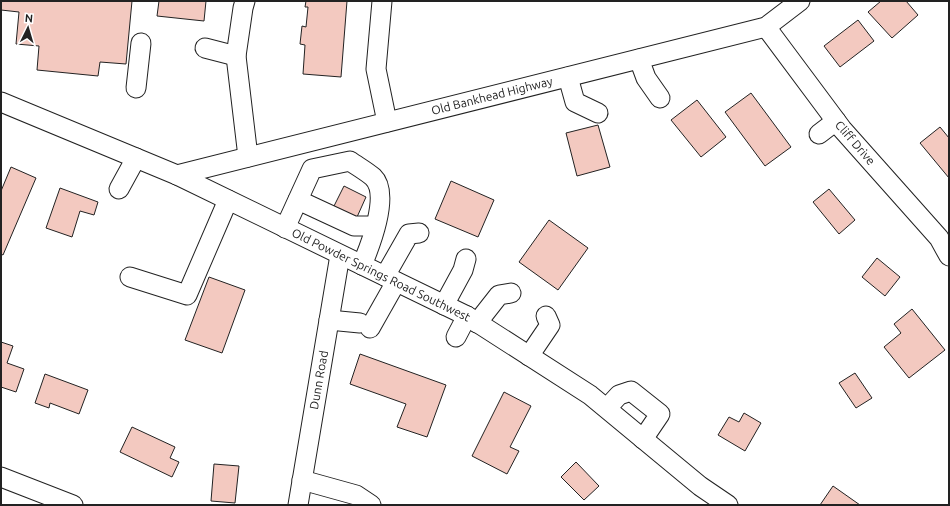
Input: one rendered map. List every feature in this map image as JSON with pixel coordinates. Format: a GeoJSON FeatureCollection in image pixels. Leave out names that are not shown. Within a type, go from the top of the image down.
{"type":"FeatureCollection","features":[{"type":"Feature","properties":{"kind":"street"},"geometry":{"type":"LineString","coordinates":[[245,1],[242,8],[236,56],[248,157]]}},
{"type":"Feature","properties":{"kind":"street"},"geometry":{"type":"LineString","coordinates":[[382,1],[376,69],[387,122]]}},
{"type":"Feature","properties":{"kind":"street","name":"Old Bankhead Highway"},"geometry":{"type":"LineString","coordinates":[[177,174],[766,27],[800,1]]}},
{"type":"Feature","properties":{"kind":"street","name":"Cliff Drive"},"geometry":{"type":"LineString","coordinates":[[766,27],[836,121],[939,238],[949,256]]}},
{"type":"Feature","properties":{"kind":"street"},"geometry":{"type":"LineString","coordinates":[[136,88],[141,43]]}},
{"type":"Feature","properties":{"kind":"street"},"geometry":{"type":"LineString","coordinates":[[205,48],[236,56]]}},
{"type":"Feature","properties":{"kind":"street"},"geometry":{"type":"LineString","coordinates":[[639,59],[646,78],[660,98]]}},
{"type":"Feature","properties":{"kind":"street"},"geometry":{"type":"LineString","coordinates":[[568,76],[575,102],[598,113]]}},
{"type":"Feature","properties":{"kind":"street","name":"Old Powder Springs Road Southwest"},"geometry":{"type":"LineString","coordinates":[[1,102],[177,174],[472,320],[590,395],[700,486],[728,505]]}},
{"type":"Feature","properties":{"kind":"street"},"geometry":{"type":"LineString","coordinates":[[819,134],[836,121]]}},
{"type":"Feature","properties":{"kind":"street"},"geometry":{"type":"LineString","coordinates":[[119,189],[136,158]]}},
{"type":"Feature","properties":{"kind":"street"},"geometry":{"type":"LineString","coordinates":[[285,228],[312,168],[350,161],[374,178],[381,196],[372,242],[362,265]]}},
{"type":"Feature","properties":{"kind":"street"},"geometry":{"type":"LineString","coordinates":[[130,278],[188,295],[228,200]]}},
{"type":"Feature","properties":{"kind":"street"},"geometry":{"type":"LineString","coordinates":[[298,200],[354,226],[375,226]]}},
{"type":"Feature","properties":{"kind":"street"},"geometry":{"type":"LineString","coordinates":[[329,320],[365,325],[390,279],[409,234],[419,233]]}},
{"type":"Feature","properties":{"kind":"street","name":"Dunn Road"},"geometry":{"type":"LineString","coordinates":[[298,505],[340,255]]}},
{"type":"Feature","properties":{"kind":"street"},"geometry":{"type":"LineString","coordinates":[[444,305],[463,270],[466,259]]}},
{"type":"Feature","properties":{"kind":"street"},"geometry":{"type":"LineString","coordinates":[[456,337],[499,295],[511,293]]}},
{"type":"Feature","properties":{"kind":"street"},"geometry":{"type":"LineString","coordinates":[[529,356],[550,325],[546,316]]}},
{"type":"Feature","properties":{"kind":"street"},"geometry":{"type":"LineString","coordinates":[[607,408],[619,395],[632,391],[660,414],[643,439]]}},
{"type":"Feature","properties":{"kind":"street"},"geometry":{"type":"LineString","coordinates":[[1,477],[73,505]]}},
{"type":"Feature","properties":{"kind":"street"},"geometry":{"type":"LineString","coordinates":[[302,480],[356,495],[371,505]]}},
{"type":"Feature","properties":{"kind":"building"},"geometry":{"type":"Polygon","coordinates":[[[1,1],[132,1],[126,64],[100,62],[98,76],[37,70],[39,46],[16,44],[19,12],[1,10],[1,1]]]}},
{"type":"Feature","properties":{"kind":"building"},"geometry":{"type":"Polygon","coordinates":[[[159,1],[206,1],[204,21],[157,16],[159,1]]]}},
{"type":"Feature","properties":{"kind":"building"},"geometry":{"type":"Polygon","coordinates":[[[306,1],[347,1],[341,77],[303,74],[305,45],[300,44],[302,26],[306,27],[308,7],[305,7],[306,1]]]}},
{"type":"Feature","properties":{"kind":"building"},"geometry":{"type":"Polygon","coordinates":[[[881,1],[906,1],[918,15],[892,38],[868,12],[881,1]]]}},
{"type":"Feature","properties":{"kind":"building"},"geometry":{"type":"Polygon","coordinates":[[[858,20],[874,41],[840,67],[824,46],[858,20]]]}},
{"type":"Feature","properties":{"kind":"building"},"geometry":{"type":"Polygon","coordinates":[[[751,93],[791,147],[765,166],[725,112],[751,93]]]}},
{"type":"Feature","properties":{"kind":"building"},"geometry":{"type":"Polygon","coordinates":[[[697,100],[726,137],[701,157],[671,120],[697,100]]]}},
{"type":"Feature","properties":{"kind":"building"},"geometry":{"type":"Polygon","coordinates":[[[598,125],[610,167],[577,176],[566,133],[598,125]]]}},
{"type":"Feature","properties":{"kind":"building"},"geometry":{"type":"Polygon","coordinates":[[[940,127],[949,138],[949,178],[920,143],[940,127]]]}},
{"type":"Feature","properties":{"kind":"building"},"geometry":{"type":"Polygon","coordinates":[[[11,167],[36,178],[3,255],[1,254],[1,191],[11,167]]]}},
{"type":"Feature","properties":{"kind":"building"},"geometry":{"type":"Polygon","coordinates":[[[451,181],[494,200],[478,237],[435,219],[451,181]]]}},
{"type":"Feature","properties":{"kind":"building"},"geometry":{"type":"Polygon","coordinates":[[[344,186],[366,197],[353,226],[330,214],[344,186]]]}},
{"type":"Feature","properties":{"kind":"building"},"geometry":{"type":"Polygon","coordinates":[[[60,188],[98,202],[94,215],[80,211],[72,237],[46,228],[60,188]]]}},
{"type":"Feature","properties":{"kind":"building"},"geometry":{"type":"Polygon","coordinates":[[[829,189],[855,220],[839,234],[813,202],[829,189]]]}},
{"type":"Feature","properties":{"kind":"building"},"geometry":{"type":"Polygon","coordinates":[[[549,220],[588,248],[558,290],[519,262],[549,220]]]}},
{"type":"Feature","properties":{"kind":"building"},"geometry":{"type":"Polygon","coordinates":[[[877,258],[900,277],[885,296],[862,277],[877,258]]]}},
{"type":"Feature","properties":{"kind":"building"},"geometry":{"type":"Polygon","coordinates":[[[209,277],[245,290],[222,353],[185,340],[209,277]]]}},
{"type":"Feature","properties":{"kind":"building"},"geometry":{"type":"Polygon","coordinates":[[[912,309],[945,350],[909,378],[884,347],[901,333],[894,324],[912,309]]]}},
{"type":"Feature","properties":{"kind":"building"},"geometry":{"type":"Polygon","coordinates":[[[1,342],[13,346],[7,363],[24,369],[16,392],[1,387],[1,342]]]}},
{"type":"Feature","properties":{"kind":"building"},"geometry":{"type":"Polygon","coordinates":[[[360,354],[446,385],[427,437],[397,427],[406,404],[350,384],[360,354]]]}},
{"type":"Feature","properties":{"kind":"building"},"geometry":{"type":"Polygon","coordinates":[[[855,373],[872,398],[856,408],[839,383],[855,373]]]}},
{"type":"Feature","properties":{"kind":"building"},"geometry":{"type":"Polygon","coordinates":[[[45,374],[88,390],[79,414],[50,403],[49,408],[35,403],[45,374]]]}},
{"type":"Feature","properties":{"kind":"building"},"geometry":{"type":"Polygon","coordinates":[[[504,392],[531,406],[510,447],[519,451],[507,474],[472,456],[504,392]]]}},
{"type":"Feature","properties":{"kind":"building"},"geometry":{"type":"Polygon","coordinates":[[[744,413],[761,423],[745,451],[718,435],[729,417],[739,422],[744,413]]]}},
{"type":"Feature","properties":{"kind":"building"},"geometry":{"type":"Polygon","coordinates":[[[132,427],[175,447],[170,458],[179,462],[172,477],[120,452],[132,427]]]}},
{"type":"Feature","properties":{"kind":"building"},"geometry":{"type":"Polygon","coordinates":[[[576,462],[599,486],[584,500],[561,477],[576,462]]]}},
{"type":"Feature","properties":{"kind":"building"},"geometry":{"type":"Polygon","coordinates":[[[214,464],[239,466],[235,503],[211,501],[214,464]]]}},
{"type":"Feature","properties":{"kind":"building"},"geometry":{"type":"Polygon","coordinates":[[[833,486],[860,505],[820,505],[833,486]]]}}]}
